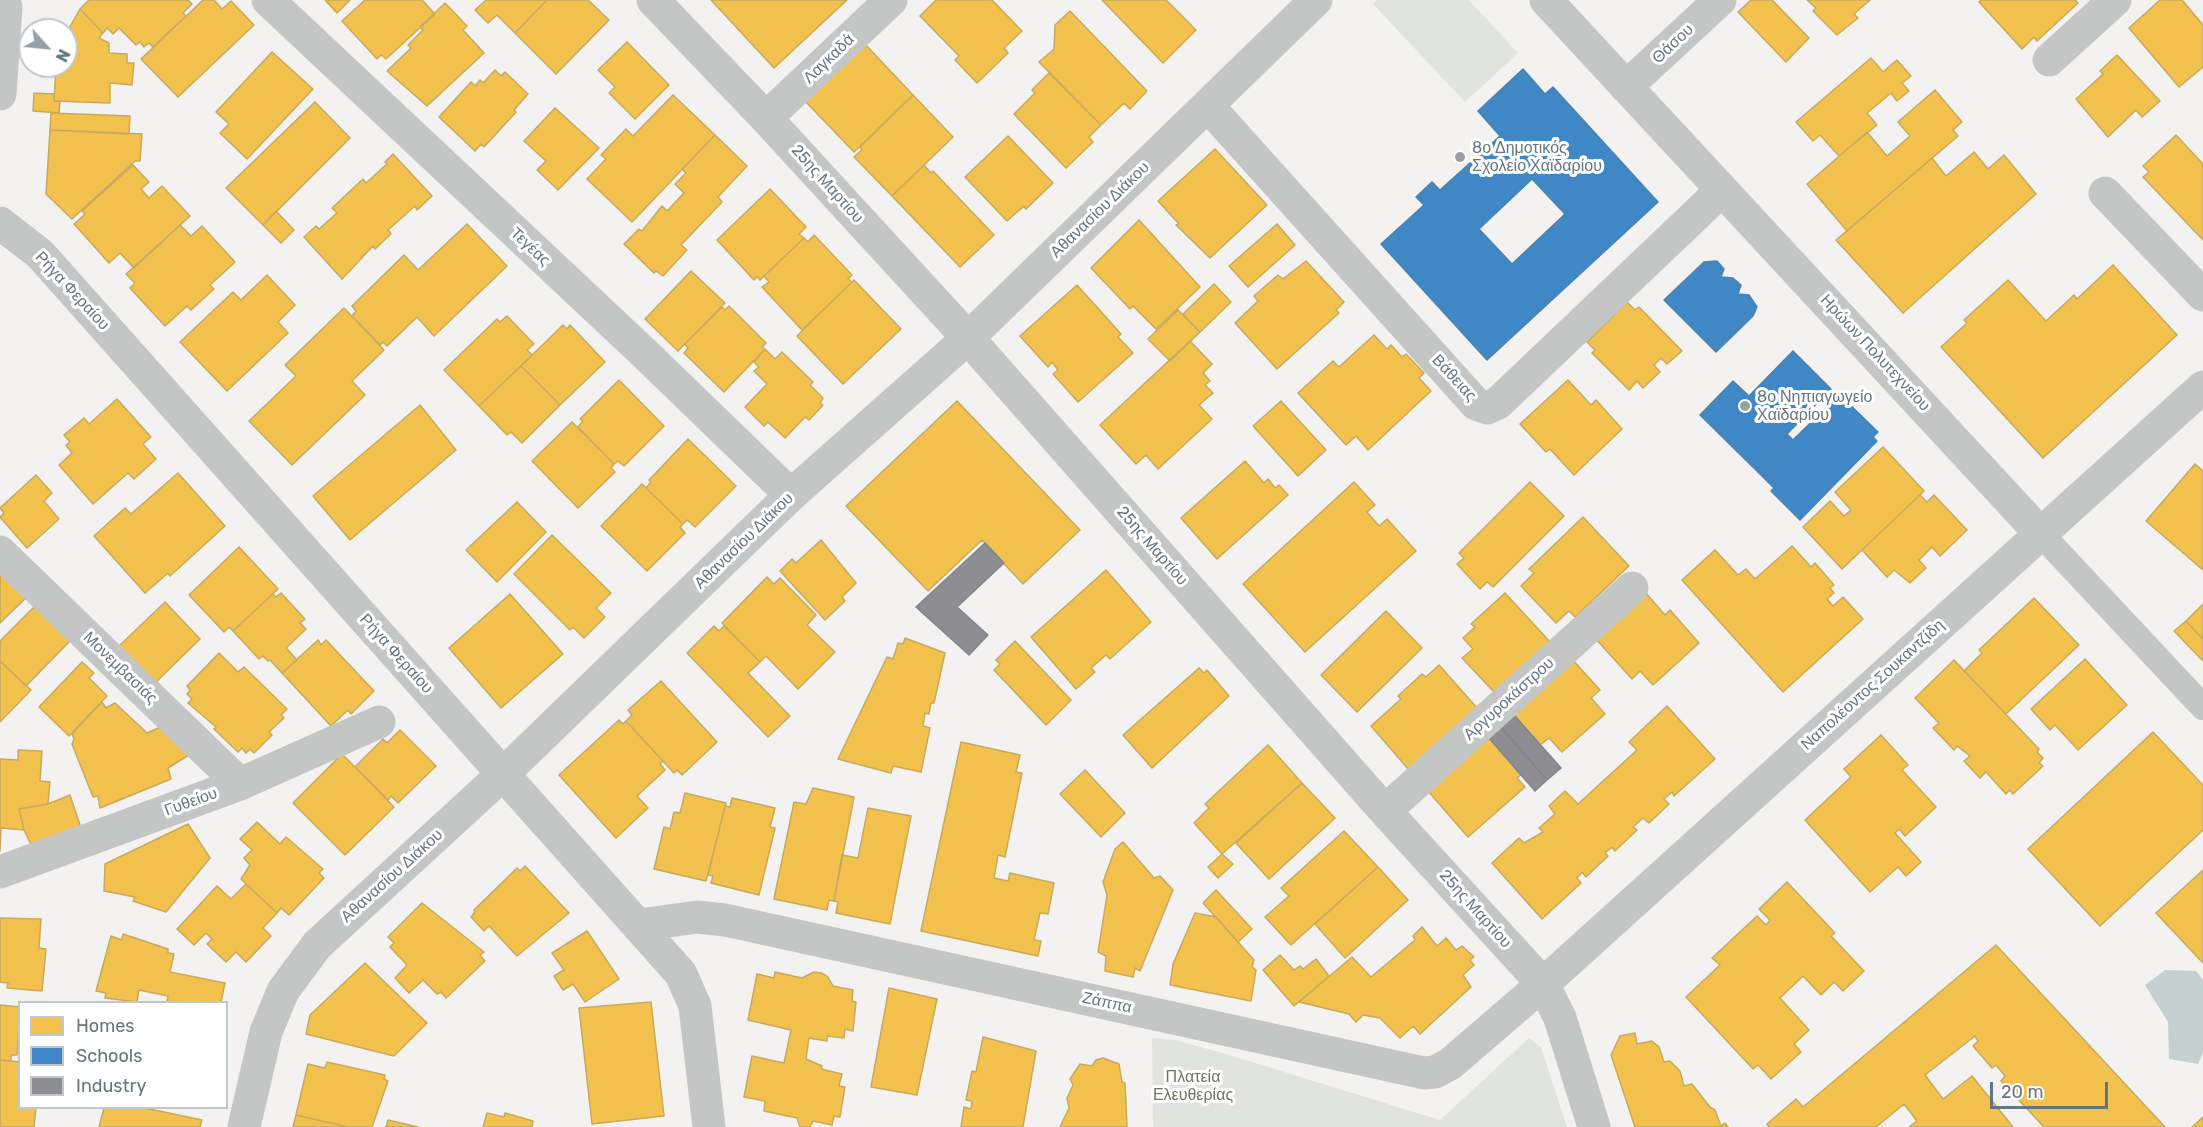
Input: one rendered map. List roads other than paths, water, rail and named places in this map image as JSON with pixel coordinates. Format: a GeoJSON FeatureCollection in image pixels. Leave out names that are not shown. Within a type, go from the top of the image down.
{"type":"FeatureCollection","features":[{"type":"Feature","properties":{"kind":"street"},"geometry":{"type":"LineString","coordinates":[[0,94],[6,7],[3,0]]}},
{"type":"Feature","properties":{"kind":"street","name":"Τεγέας"},"geometry":{"type":"LineString","coordinates":[[268,0],[642,351],[791,495]]}},
{"type":"Feature","properties":{"kind":"street","name":"25ης Μαρτίου"},"geometry":{"type":"LineString","coordinates":[[653,0],[766,118],[968,338],[1385,811],[1543,984],[1560,1018],[1594,1127]]}},
{"type":"Feature","properties":{"kind":"street","name":"Λαγκαδά"},"geometry":{"type":"LineString","coordinates":[[766,118],[891,0]]}},
{"type":"Feature","properties":{"kind":"street","name":"Αθανασίου Διάκου"},"geometry":{"type":"LineString","coordinates":[[244,1127],[266,1032],[283,991],[317,945],[502,775],[791,495],[968,338],[1316,0]]}},
{"type":"Feature","properties":{"kind":"street","name":"Ηρώων Πολυτεχνείου"},"geometry":{"type":"LineString","coordinates":[[1546,0],[2203,706]]}},
{"type":"Feature","properties":{"kind":"street","name":"Θάσου"},"geometry":{"type":"LineString","coordinates":[[1626,87],[1720,0]]}},
{"type":"Feature","properties":{"kind":"street"},"geometry":{"type":"LineString","coordinates":[[2049,60],[2115,0]]}},
{"type":"Feature","properties":{"kind":"street","name":"Βάθειας"},"geometry":{"type":"LineString","coordinates":[[1208,106],[1476,404],[1487,408],[1498,404],[1722,190]]}},
{"type":"Feature","properties":{"kind":"street"},"geometry":{"type":"LineString","coordinates":[[2104,194],[2203,296]]}},
{"type":"Feature","properties":{"kind":"street","name":"Ρήγα Φεραίου"},"geometry":{"type":"LineString","coordinates":[[0,223],[40,254],[502,775],[640,925],[681,974],[695,1006],[709,1127]]}},
{"type":"Feature","properties":{"kind":"street","name":"Ναπολέοντος Σουκαντζίδη"},"geometry":{"type":"LineString","coordinates":[[1543,984],[2203,387]]}},
{"type":"Feature","properties":{"kind":"street","name":"Μονεμβασιάς"},"geometry":{"type":"LineString","coordinates":[[0,552],[240,784]]}},
{"type":"Feature","properties":{"kind":"street","name":"Αργυροκάστρου"},"geometry":{"type":"LineString","coordinates":[[1385,811],[1632,588]]}},
{"type":"Feature","properties":{"kind":"street","name":"Γυθείου"},"geometry":{"type":"LineString","coordinates":[[0,872],[240,784],[379,722]]}},
{"type":"Feature","properties":{"kind":"street","name":"Ζάππα"},"geometry":{"type":"LineString","coordinates":[[640,925],[697,917],[725,920],[1424,1073],[1435,1072],[1450,1064],[1543,984]]}},
{"type":"Feature","properties":{"kind":"place","name":"8ο Δημοτικός Σχολείο Χαϊδαρίου"},"geometry":{"type":"Point","coordinates":[1460,157]}},
{"type":"Feature","properties":{"kind":"place","name":"8ο Νηπιαγωγείο Χαϊδαρίου"},"geometry":{"type":"Point","coordinates":[1745,406]}},
{"type":"Feature","properties":{"kind":"park label","name":"Πλατεία Ελευθερίας"},"geometry":{"type":"Point","coordinates":[1193,1086]}}]}
